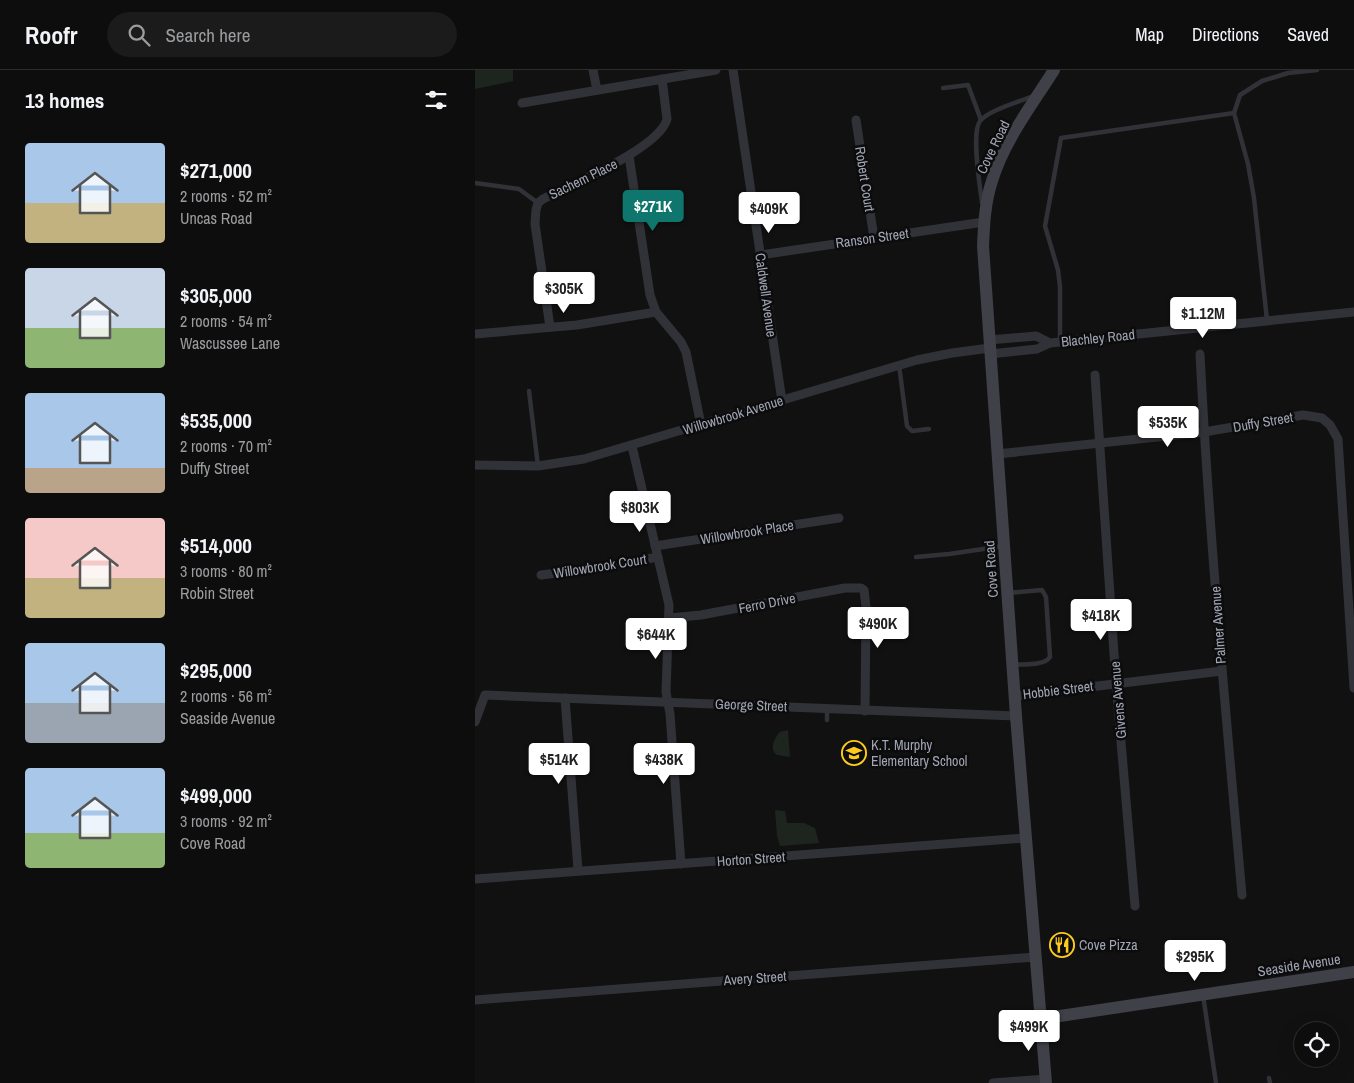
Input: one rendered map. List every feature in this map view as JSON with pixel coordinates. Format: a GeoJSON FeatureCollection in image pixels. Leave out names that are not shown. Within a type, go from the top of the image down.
{"type":"FeatureCollection","features":[{"type":"Feature","properties":{"kind":"main road","name":"Cove Road"},"geometry":{"type":"LineString","coordinates":[[1046,1081],[1016,716],[983,246],[983,222],[992,180],[1007,146],[1054,70]]}},
{"type":"Feature","properties":{"kind":"main road","name":"Seaside Avenue"},"geometry":{"type":"LineString","coordinates":[[1041,1019],[1354,972]]}},
{"type":"Feature","properties":{"kind":"street"},"geometry":{"type":"LineString","coordinates":[[593,70],[597,90]]}},
{"type":"Feature","properties":{"kind":"street"},"geometry":{"type":"LineString","coordinates":[[522,103],[716,70]]}},
{"type":"Feature","properties":{"kind":"street","name":"Caldwell Avenue"},"geometry":{"type":"LineString","coordinates":[[733,70],[782,401]]}},
{"type":"Feature","properties":{"kind":"street","name":"Sachem Place"},"geometry":{"type":"LineString","coordinates":[[550,327],[536,238],[536,210],[538,203],[543,198],[629,156],[660,133],[665,125],[667,110],[662,79]]}},
{"type":"Feature","properties":{"kind":"street","name":"Robert Court"},"geometry":{"type":"LineString","coordinates":[[856,120],[874,238]]}},
{"type":"Feature","properties":{"kind":"street"},"geometry":{"type":"LineString","coordinates":[[629,156],[650,295],[656,312],[681,342],[686,352],[701,425]]}},
{"type":"Feature","properties":{"kind":"street","name":"Ranson Street"},"geometry":{"type":"LineString","coordinates":[[761,255],[983,222]]}},
{"type":"Feature","properties":{"kind":"street"},"geometry":{"type":"LineString","coordinates":[[475,334],[577,325],[656,312]]}},
{"type":"Feature","properties":{"kind":"street","name":"Blachley Road"},"geometry":{"type":"LineString","coordinates":[[990,347],[1037,349],[1050,343],[1354,312]]}},
{"type":"Feature","properties":{"kind":"street","name":"Blachley Road"},"geometry":{"type":"LineString","coordinates":[[990,347],[1036,336],[1050,343]]}},
{"type":"Feature","properties":{"kind":"street","name":"Willowbrook Avenue"},"geometry":{"type":"LineString","coordinates":[[475,465],[538,466],[585,459],[899,366],[952,353],[990,347]]}},
{"type":"Feature","properties":{"kind":"street","name":"Palmer Avenue"},"geometry":{"type":"LineString","coordinates":[[1200,354],[1221,671],[1242,895]]}},
{"type":"Feature","properties":{"kind":"street","name":"Givens Avenue"},"geometry":{"type":"LineString","coordinates":[[1095,375],[1116,683],[1135,906]]}},
{"type":"Feature","properties":{"kind":"street","name":"Duffy Street"},"geometry":{"type":"LineString","coordinates":[[998,454],[1204,432],[1303,415],[1322,418],[1330,425],[1338,439],[1354,688]]}},
{"type":"Feature","properties":{"kind":"street"},"geometry":{"type":"LineString","coordinates":[[632,446],[668,598],[670,618],[666,692],[670,714],[681,864]]}},
{"type":"Feature","properties":{"kind":"street","name":"Willowbrook Place"},"geometry":{"type":"LineString","coordinates":[[655,546],[839,518]]}},
{"type":"Feature","properties":{"kind":"street","name":"Willowbrook Court"},"geometry":{"type":"LineString","coordinates":[[541,575],[604,567],[658,557]]}},
{"type":"Feature","properties":{"kind":"street","name":"Ferro Drive"},"geometry":{"type":"LineString","coordinates":[[670,618],[701,615],[845,588],[861,588],[864,590],[866,607],[865,711]]}},
{"type":"Feature","properties":{"kind":"street","name":"Hobbie Street"},"geometry":{"type":"LineString","coordinates":[[1015,696],[1221,671]]}},
{"type":"Feature","properties":{"kind":"street","name":"George Street"},"geometry":{"type":"LineString","coordinates":[[475,722],[485,695],[1016,716]]}},
{"type":"Feature","properties":{"kind":"street"},"geometry":{"type":"LineString","coordinates":[[565,698],[578,870]]}},
{"type":"Feature","properties":{"kind":"street","name":"Horton Street"},"geometry":{"type":"LineString","coordinates":[[475,879],[1026,838]]}},
{"type":"Feature","properties":{"kind":"street","name":"Avery Street"},"geometry":{"type":"LineString","coordinates":[[475,1000],[1035,958]]}},
{"type":"Feature","properties":{"kind":"street"},"geometry":{"type":"LineString","coordinates":[[993,1083],[1046,1081]]}},
{"type":"Feature","properties":{"kind":"lane"},"geometry":{"type":"LineString","coordinates":[[1267,320],[1254,198],[1248,164],[1234,113],[1240,95],[1263,81],[1289,73],[1317,70]]}},
{"type":"Feature","properties":{"kind":"lane"},"geometry":{"type":"LineString","coordinates":[[943,88],[968,85],[981,120]]}},
{"type":"Feature","properties":{"kind":"lane"},"geometry":{"type":"LineString","coordinates":[[983,222],[976,140],[977,127],[981,120],[990,114],[1039,94]]}},
{"type":"Feature","properties":{"kind":"lane"},"geometry":{"type":"LineString","coordinates":[[1060,342],[1060,287],[1058,270],[1045,226],[1061,138],[1234,113]]}},
{"type":"Feature","properties":{"kind":"lane"},"geometry":{"type":"LineString","coordinates":[[475,183],[519,189],[538,203]]}},
{"type":"Feature","properties":{"kind":"lane"},"geometry":{"type":"LineString","coordinates":[[899,366],[907,426],[912,431],[929,429]]}},
{"type":"Feature","properties":{"kind":"lane"},"geometry":{"type":"LineString","coordinates":[[529,391],[538,466]]}},
{"type":"Feature","properties":{"kind":"lane"},"geometry":{"type":"LineString","coordinates":[[916,557],[1005,546]]}},
{"type":"Feature","properties":{"kind":"lane"},"geometry":{"type":"LineString","coordinates":[[1008,593],[1042,590],[1046,597],[1050,657],[1043,662],[1013,665]]}},
{"type":"Feature","properties":{"kind":"lane"},"geometry":{"type":"LineString","coordinates":[[827,708],[827,720]]}},
{"type":"Feature","properties":{"kind":"lane"},"geometry":{"type":"LineString","coordinates":[[1203,994],[1216,1083]]}},
{"type":"Feature","properties":{"kind":"shaded area"},"geometry":{"type":"Polygon","coordinates":[[[475,70],[513,70],[513,81],[475,89],[475,70]]]}},
{"type":"Feature","properties":{"kind":"shaded area"},"geometry":{"type":"Polygon","coordinates":[[[788,730],[790,757],[777,755],[773,750],[774,741],[780,732],[788,730]]]}},
{"type":"Feature","properties":{"kind":"shaded area"},"geometry":{"type":"Polygon","coordinates":[[[775,810],[785,811],[787,823],[804,823],[815,828],[819,843],[780,846],[777,836],[775,810]]]}},
{"type":"Feature","properties":{"kind":"place","name":"K.T. Murphy Elementary School"},"geometry":{"type":"Point","coordinates":[854,753]}},
{"type":"Feature","properties":{"kind":"place","name":"Cove Pizza"},"geometry":{"type":"Point","coordinates":[1062,945]}}]}
